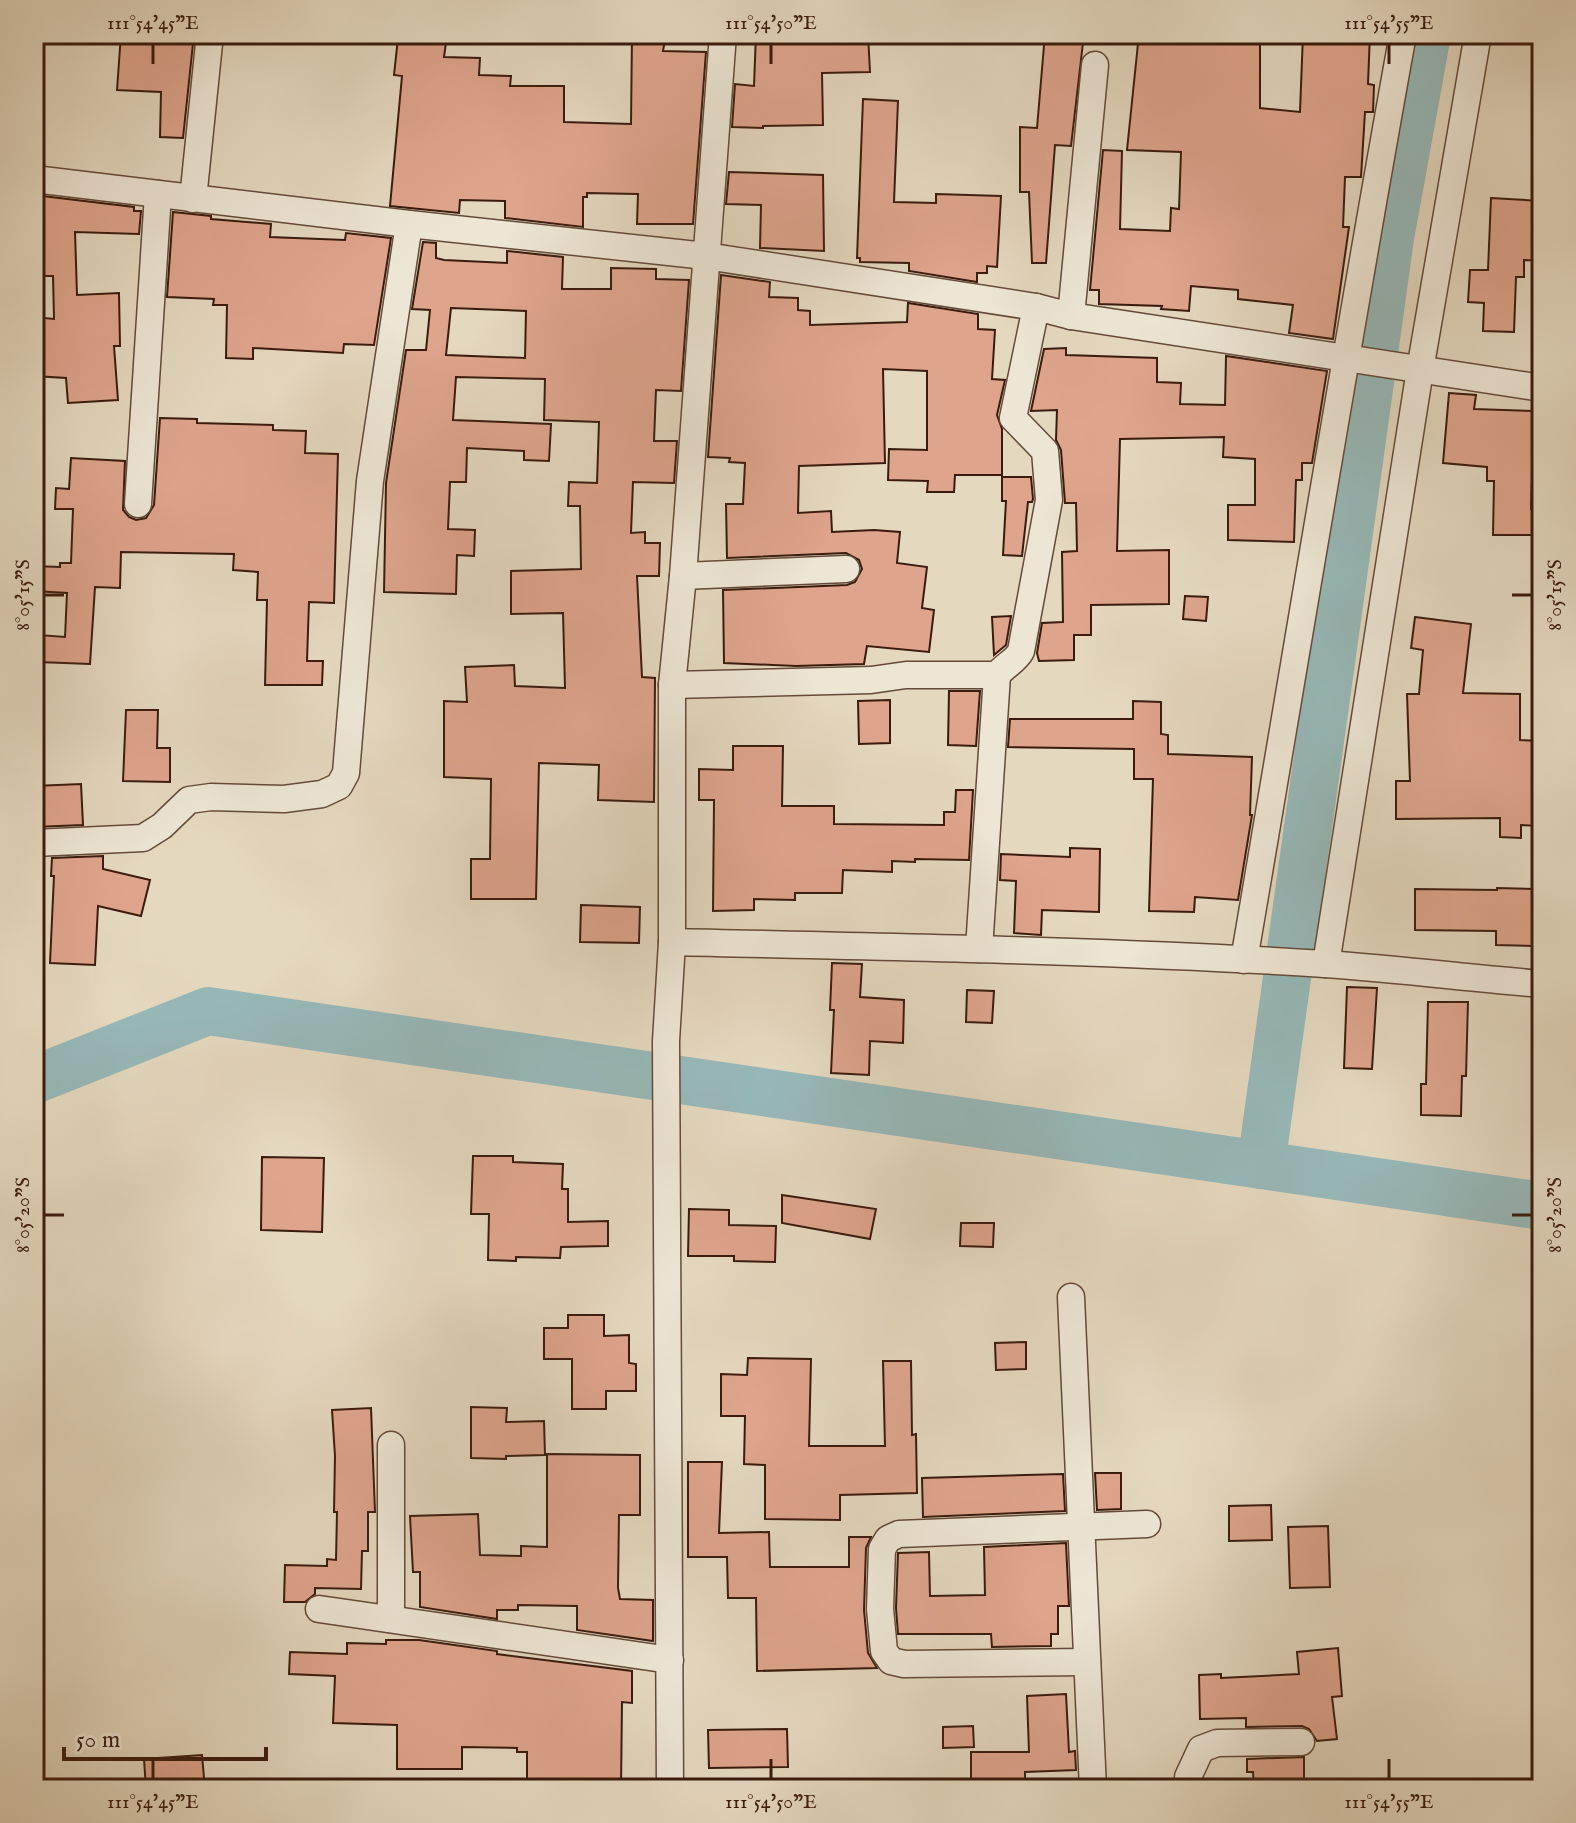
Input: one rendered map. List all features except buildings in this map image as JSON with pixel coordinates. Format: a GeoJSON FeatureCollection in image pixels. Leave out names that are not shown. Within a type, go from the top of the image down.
{"type":"FeatureCollection","features":[{"type":"Feature","properties":{"kind":"street"},"geometry":{"type":"LineString","coordinates":[[193,199],[210,34]]}},
{"type":"Feature","properties":{"kind":"street"},"geometry":{"type":"LineString","coordinates":[[670,1789],[666,1041],[672,942],[672,685],[683,576],[723,34]]}},
{"type":"Feature","properties":{"kind":"street"},"geometry":{"type":"LineString","coordinates":[[1248,960],[1346,358],[1403,34]]}},
{"type":"Feature","properties":{"kind":"street"},"geometry":{"type":"LineString","coordinates":[[1316,964],[1410,369],[1478,34]]}},
{"type":"Feature","properties":{"kind":"street"},"geometry":{"type":"LineString","coordinates":[[1071,316],[1095,65]]}},
{"type":"Feature","properties":{"kind":"street"},"geometry":{"type":"LineString","coordinates":[[34,179],[706,256],[1542,388]]}},
{"type":"Feature","properties":{"kind":"street"},"geometry":{"type":"LineString","coordinates":[[138,504],[158,194]]}},
{"type":"Feature","properties":{"kind":"street"},"geometry":{"type":"LineString","coordinates":[[34,843],[143,838],[162,826],[176,809],[189,800],[211,797],[284,799],[322,794],[339,786],[346,773],[370,481],[409,224]]}},
{"type":"Feature","properties":{"kind":"street"},"geometry":{"type":"LineString","coordinates":[[979,949],[997,675],[1005,664],[1017,659],[1021,651],[1049,500],[1045,451],[1013,418],[1036,307]]}},
{"type":"Feature","properties":{"kind":"street"},"geometry":{"type":"LineString","coordinates":[[683,576],[846,569]]}},
{"type":"Feature","properties":{"kind":"street"},"geometry":{"type":"LineString","coordinates":[[672,685],[871,680],[906,675],[997,675]]}},
{"type":"Feature","properties":{"kind":"street"},"geometry":{"type":"LineString","coordinates":[[672,942],[979,949],[1248,960],[1542,984]]}},
{"type":"Feature","properties":{"kind":"street"},"geometry":{"type":"LineString","coordinates":[[1071,1297],[1093,1789]]}},
{"type":"Feature","properties":{"kind":"street"},"geometry":{"type":"LineString","coordinates":[[391,1445],[391,1619]]}},
{"type":"Feature","properties":{"kind":"street"},"geometry":{"type":"LineString","coordinates":[[1087,1662],[904,1664],[891,1661],[884,1651],[880,1609],[882,1549],[888,1539],[899,1534],[1147,1524]]}},
{"type":"Feature","properties":{"kind":"street"},"geometry":{"type":"LineString","coordinates":[[319,1609],[670,1660]]}},
{"type":"Feature","properties":{"kind":"street"},"geometry":{"type":"LineString","coordinates":[[1188,1789],[1188,1777],[1201,1749],[1217,1743],[1301,1742]]}},
{"type":"Feature","properties":{"kind":"waterway"},"geometry":{"type":"LineString","coordinates":[[1261,1165],[1390,238],[1427,34]]}},
{"type":"Feature","properties":{"kind":"waterway"},"geometry":{"type":"LineString","coordinates":[[34,1080],[208,1011],[1542,1206]]}}]}
